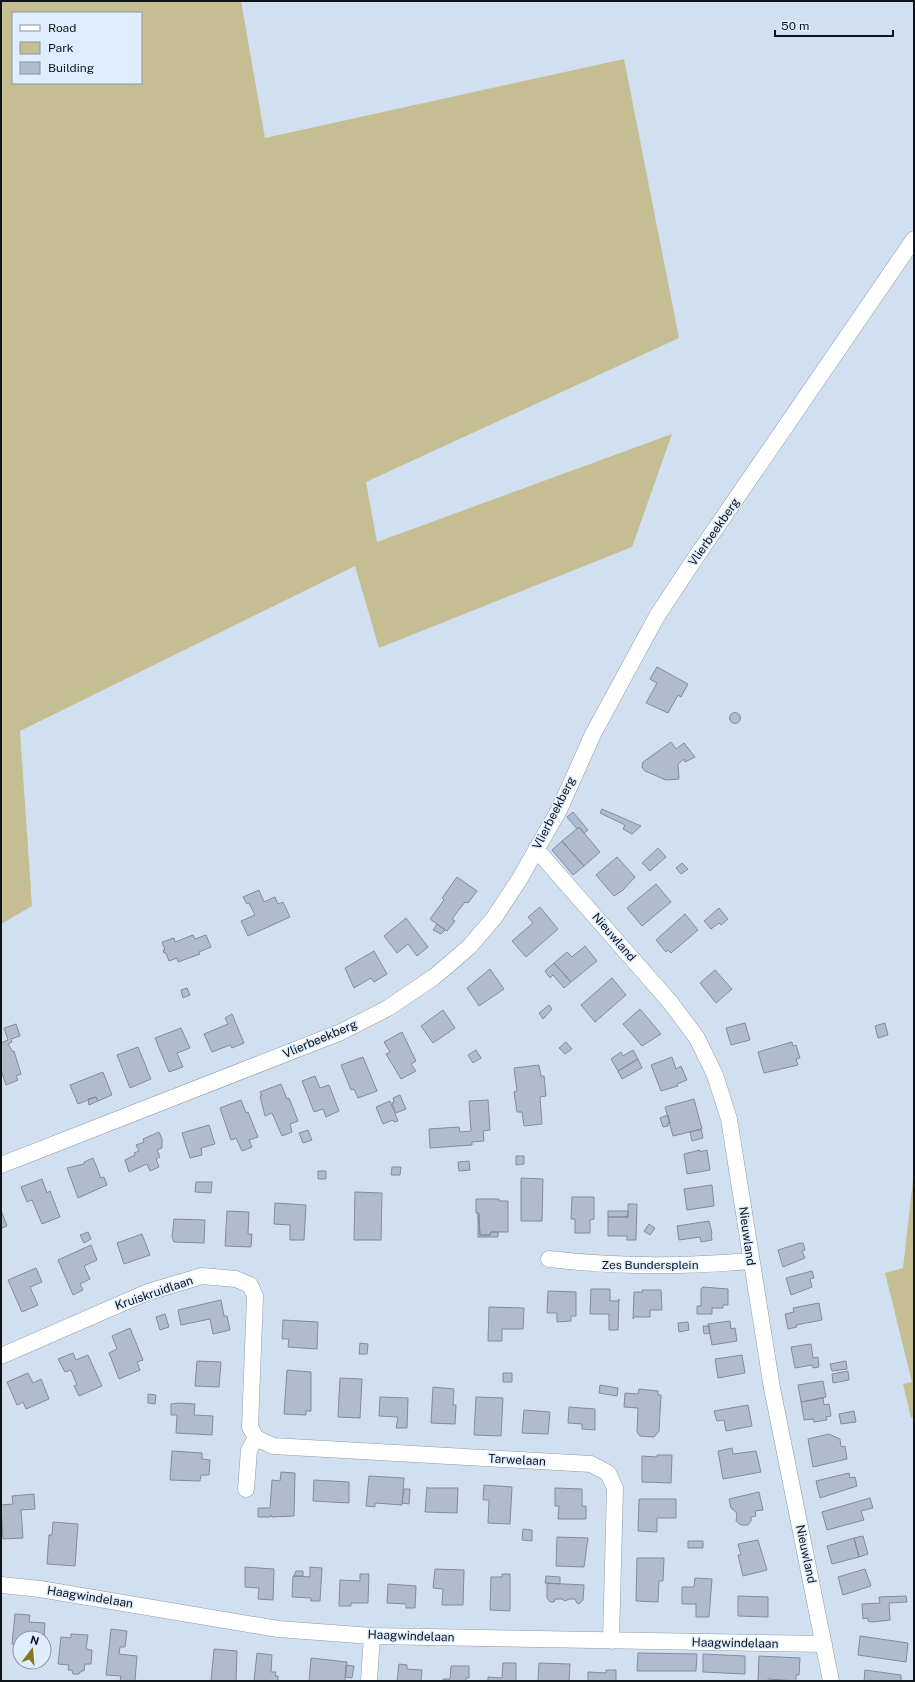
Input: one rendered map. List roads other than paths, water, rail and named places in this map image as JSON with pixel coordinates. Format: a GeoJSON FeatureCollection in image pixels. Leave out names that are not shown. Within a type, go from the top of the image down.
{"type":"FeatureCollection","features":[{"type":"Feature","properties":{"kind":"street","name":"Vlierbeekberg"},"geometry":{"type":"LineString","coordinates":[[1,1165],[341,1032],[388,1008],[434,977],[469,946],[494,918],[559,810],[593,734],[657,616],[914,239]]}},
{"type":"Feature","properties":{"kind":"street","name":"Nieuwland"},"geometry":{"type":"LineString","coordinates":[[536,849],[670,1002],[696,1038],[715,1076],[729,1119],[750,1261],[772,1388],[831,1681]]}},
{"type":"Feature","properties":{"kind":"street","name":"Zes Bundersplein"},"geometry":{"type":"LineString","coordinates":[[549,1259],[596,1264],[658,1267],[750,1261]]}},
{"type":"Feature","properties":{"kind":"street","name":"Kruiskruidlaan"},"geometry":{"type":"LineString","coordinates":[[1,1356],[148,1292],[202,1276],[236,1279],[250,1285],[255,1296],[250,1427],[256,1438]]}},
{"type":"Feature","properties":{"kind":"street"},"geometry":{"type":"LineString","coordinates":[[246,1489],[249,1450],[256,1438]]}},
{"type":"Feature","properties":{"kind":"street","name":"Tarwelaan"},"geometry":{"type":"LineString","coordinates":[[256,1438],[273,1446],[591,1464],[608,1473],[615,1488],[611,1641]]}},
{"type":"Feature","properties":{"kind":"street","name":"Haagwindelaan"},"geometry":{"type":"LineString","coordinates":[[1,1586],[40,1589],[278,1629],[372,1636],[824,1644]]}},
{"type":"Feature","properties":{"kind":"street"},"geometry":{"type":"LineString","coordinates":[[369,1681],[372,1636]]}}]}
